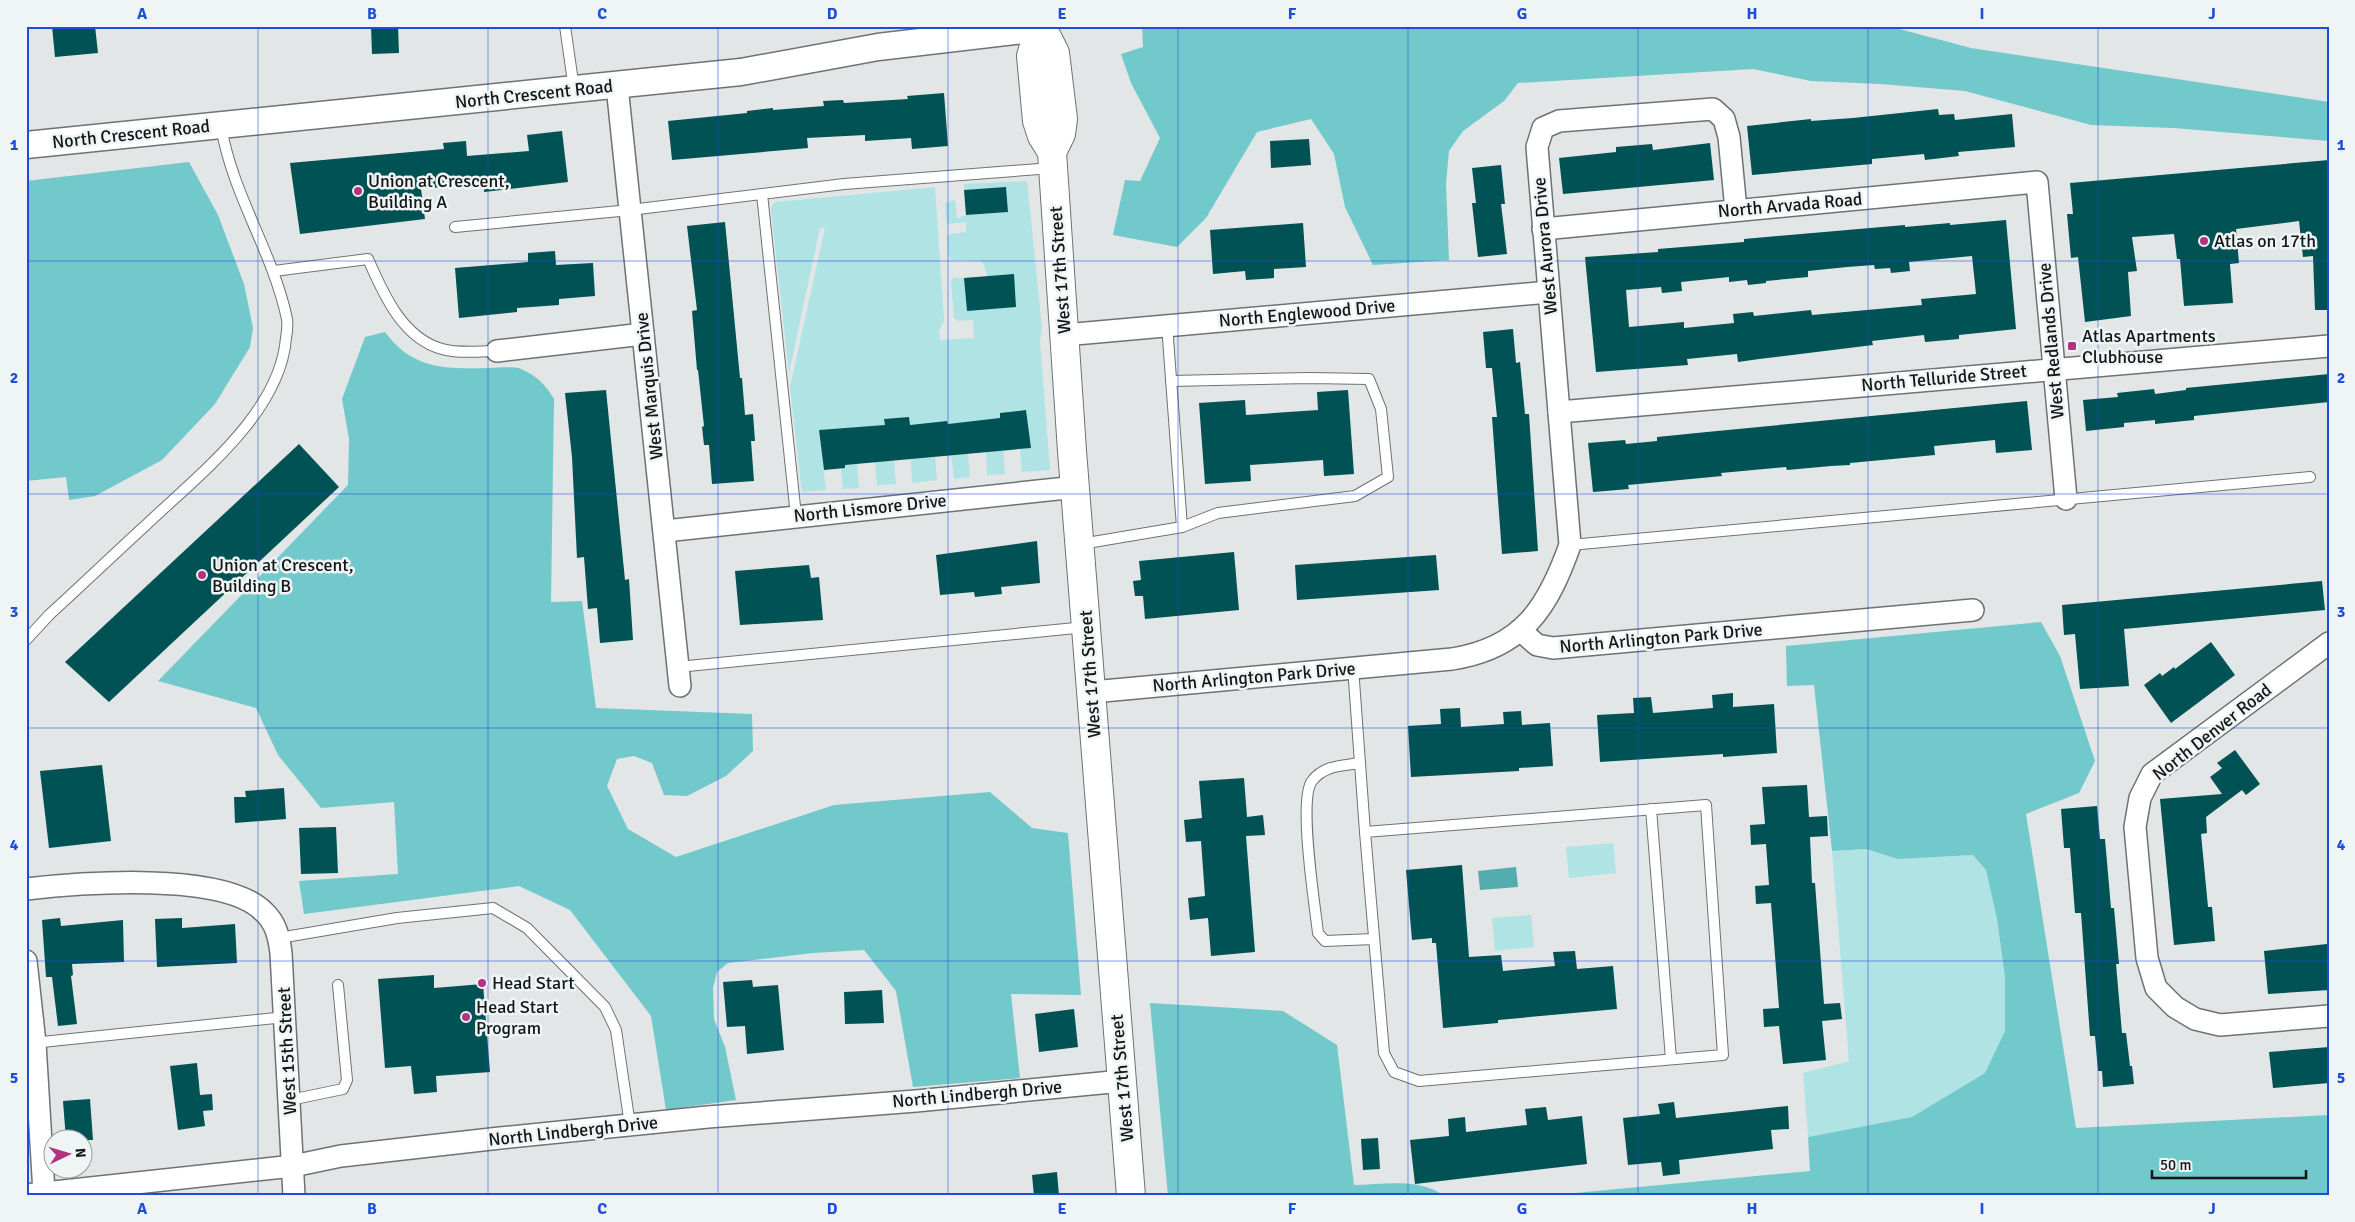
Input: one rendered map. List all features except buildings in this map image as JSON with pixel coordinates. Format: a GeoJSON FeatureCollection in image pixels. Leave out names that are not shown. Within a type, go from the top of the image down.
{"type":"FeatureCollection","features":[{"type":"Feature","properties":{"kind":"main road","name":"West 17th Street"},"geometry":{"type":"LineString","coordinates":[[1040,27],[1032,56],[1034,95],[1038,129],[1053,160],[1064,335],[1131,1196]]}},
{"type":"Feature","properties":{"kind":"street","name":"North Crescent Road"},"geometry":{"type":"LineString","coordinates":[[26,145],[741,72],[878,47],[1040,27]]}},
{"type":"Feature","properties":{"kind":"street","name":"West Marquis Drive"},"geometry":{"type":"LineString","coordinates":[[617,86],[679,677]]}},
{"type":"Feature","properties":{"kind":"street","name":"West Aurora Drive"},"geometry":{"type":"LineString","coordinates":[[1520,630],[1546,601],[1560,573],[1570,545],[1537,147],[1542,128],[1559,121],[1713,109],[1724,119],[1730,137],[1736,210]]}},
{"type":"Feature","properties":{"kind":"street","name":"North Arvada Road"},"geometry":{"type":"LineString","coordinates":[[1544,229],[2037,182]]}},
{"type":"Feature","properties":{"kind":"street","name":"West Redlands Drive"},"geometry":{"type":"LineString","coordinates":[[2037,182],[2066,499]]}},
{"type":"Feature","properties":{"kind":"street","name":"North Englewood Drive"},"geometry":{"type":"LineString","coordinates":[[1064,335],[1549,292]]}},
{"type":"Feature","properties":{"kind":"street"},"geometry":{"type":"LineString","coordinates":[[497,350],[643,334]]}},
{"type":"Feature","properties":{"kind":"street","name":"North Telluride Street"},"geometry":{"type":"LineString","coordinates":[[1559,412],[2053,368],[2329,346]]}},
{"type":"Feature","properties":{"kind":"street","name":"North Lismore Drive"},"geometry":{"type":"LineString","coordinates":[[665,531],[1076,487]]}},
{"type":"Feature","properties":{"kind":"street","name":"North Arlington Park Drive"},"geometry":{"type":"LineString","coordinates":[[1092,692],[1471,656],[1488,651],[1520,630],[1537,645],[1554,648],[1973,610]]}},
{"type":"Feature","properties":{"kind":"street","name":"North Denver Road"},"geometry":{"type":"LineString","coordinates":[[2329,643],[2152,774],[2140,798],[2135,827],[2147,958],[2156,988],[2175,1007],[2195,1019],[2220,1025],[2329,1016]]}},
{"type":"Feature","properties":{"kind":"street","name":"West 15th Street"},"geometry":{"type":"LineString","coordinates":[[26,889],[85,883],[198,887],[239,896],[263,910],[275,926],[280,938],[294,1196]]}},
{"type":"Feature","properties":{"kind":"street"},"geometry":{"type":"LineString","coordinates":[[26,961],[31,1043],[35,1194]]}},
{"type":"Feature","properties":{"kind":"street","name":"North Lindbergh Drive"},"geometry":{"type":"LineString","coordinates":[[35,1194],[293,1166],[341,1156],[630,1125],[916,1101],[1122,1081]]}},
{"type":"Feature","properties":{"kind":"lane"},"geometry":{"type":"LineString","coordinates":[[565,26],[574,90]]}},
{"type":"Feature","properties":{"kind":"lane"},"geometry":{"type":"LineString","coordinates":[[26,640],[49,615],[215,460],[248,423],[265,400],[277,376],[286,350],[288,322],[274,271],[229,162],[221,125]]}},
{"type":"Feature","properties":{"kind":"lane"},"geometry":{"type":"LineString","coordinates":[[455,227],[630,210],[1053,160]]}},
{"type":"Feature","properties":{"kind":"lane"},"geometry":{"type":"LineString","coordinates":[[762,194],[796,516]]}},
{"type":"Feature","properties":{"kind":"lane"},"geometry":{"type":"LineString","coordinates":[[274,271],[368,259],[397,315],[410,330],[424,341],[442,349],[470,352],[497,350]]}},
{"type":"Feature","properties":{"kind":"lane"},"geometry":{"type":"LineString","coordinates":[[1167,325],[1182,526]]}},
{"type":"Feature","properties":{"kind":"lane"},"geometry":{"type":"LineString","coordinates":[[1080,544],[1182,526],[1218,513],[1355,496],[1388,477],[1381,409],[1369,379],[1171,380]]}},
{"type":"Feature","properties":{"kind":"lane"},"geometry":{"type":"LineString","coordinates":[[1570,545],[2310,477]]}},
{"type":"Feature","properties":{"kind":"lane"},"geometry":{"type":"LineString","coordinates":[[679,677],[1086,626]]}},
{"type":"Feature","properties":{"kind":"lane"},"geometry":{"type":"LineString","coordinates":[[1353,667],[1365,832],[1384,1053],[1394,1072],[1419,1081],[1723,1054],[1706,805],[1365,832]]}},
{"type":"Feature","properties":{"kind":"lane"},"geometry":{"type":"LineString","coordinates":[[1360,763],[1326,768],[1311,782],[1306,814],[1318,933],[1325,941],[1374,939]]}},
{"type":"Feature","properties":{"kind":"lane"},"geometry":{"type":"LineString","coordinates":[[1651,809],[1671,1059]]}},
{"type":"Feature","properties":{"kind":"lane"},"geometry":{"type":"LineString","coordinates":[[280,938],[397,918],[494,908],[527,928],[605,1007],[616,1030],[630,1125]]}},
{"type":"Feature","properties":{"kind":"lane"},"geometry":{"type":"LineString","coordinates":[[290,1100],[343,1089],[347,1080],[338,985]]}},
{"type":"Feature","properties":{"kind":"lane"},"geometry":{"type":"LineString","coordinates":[[31,1043],[285,1017]]}},
{"type":"Feature","properties":{"kind":"shaded area"},"geometry":{"type":"Polygon","coordinates":[[[1142,26],[1888,26],[1971,48],[2329,102],[2329,141],[2174,128],[2091,125],[1965,91],[1811,81],[1753,69],[1518,83],[1504,101],[1463,131],[1449,151],[1446,184],[1449,260],[1373,265],[1345,207],[1334,154],[1311,119],[1257,132],[1206,218],[1177,247],[1113,235],[1125,180],[1140,181],[1160,138],[1131,83],[1121,54],[1143,47],[1142,26]]]}},
{"type":"Feature","properties":{"kind":"shaded area"},"geometry":{"type":"Polygon","coordinates":[[[189,162],[218,215],[244,284],[253,328],[250,347],[215,404],[162,460],[95,496],[69,500],[66,477],[26,481],[26,181],[189,162]]]}},
{"type":"Feature","properties":{"kind":"shaded area"},"geometry":{"type":"Polygon","coordinates":[[[1027,181],[1042,328],[1040,341],[1050,470],[1022,472],[1020,449],[1030,448],[1026,410],[1000,413],[1005,474],[987,475],[986,452],[989,452],[965,422],[970,477],[954,479],[947,421],[925,424],[929,458],[935,457],[937,480],[912,483],[909,417],[885,419],[888,461],[894,461],[896,484],[877,485],[875,462],[878,462],[874,426],[850,428],[854,464],[857,464],[859,488],[843,489],[841,468],[845,468],[841,428],[819,430],[826,490],[802,492],[790,387],[825,228],[820,228],[789,373],[772,205],[776,202],[935,187],[944,320],[939,331],[940,340],[974,338],[973,320],[958,321],[954,318],[951,282],[953,278],[964,278],[967,311],[987,276],[981,261],[951,260],[948,255],[947,237],[950,234],[966,232],[966,222],[949,224],[946,221],[945,203],[955,200],[957,218],[966,215],[1008,212],[1006,187],[964,190],[964,184],[1027,181]]]}},
{"type":"Feature","properties":{"kind":"shaded area"},"geometry":{"type":"Polygon","coordinates":[[[385,332],[407,354],[432,365],[459,368],[510,367],[521,369],[540,381],[554,399],[551,602],[582,601],[596,708],[752,714],[753,751],[726,776],[687,796],[664,795],[652,763],[634,756],[617,759],[607,786],[628,829],[676,857],[834,805],[990,792],[1032,828],[1068,833],[1081,995],[1011,994],[1020,1078],[913,1087],[896,991],[864,950],[813,953],[728,963],[717,972],[713,988],[714,1019],[725,1047],[736,1100],[666,1110],[651,1016],[570,910],[519,886],[304,914],[299,881],[398,874],[394,802],[321,808],[278,755],[256,708],[158,681],[348,485],[349,439],[342,399],[365,337],[385,332]]]}},
{"type":"Feature","properties":{"kind":"shaded area"},"geometry":{"type":"Polygon","coordinates":[[[2041,622],[2060,656],[2095,761],[2079,793],[2026,814],[2076,1128],[2329,1115],[2329,1196],[1543,1196],[1810,1171],[1808,1137],[1912,1117],[1985,1073],[2005,1031],[2005,977],[1997,919],[1986,870],[1973,855],[1898,859],[1866,849],[1832,851],[1814,685],[1787,686],[1786,646],[2041,622]]]}},
{"type":"Feature","properties":{"kind":"shaded area"},"geometry":{"type":"Polygon","coordinates":[[[1613,843],[1616,873],[1569,878],[1566,847],[1613,843]]]}},
{"type":"Feature","properties":{"kind":"shaded area"},"geometry":{"type":"Polygon","coordinates":[[[1866,849],[1898,859],[1973,855],[1986,870],[1997,919],[2005,977],[2005,1031],[1985,1073],[1912,1117],[1808,1137],[1803,1073],[1849,1061],[1832,851],[1866,849]]]}},
{"type":"Feature","properties":{"kind":"shaded area"},"geometry":{"type":"Polygon","coordinates":[[[1516,867],[1518,887],[1480,890],[1478,871],[1516,867]]]}},
{"type":"Feature","properties":{"kind":"shaded area"},"geometry":{"type":"Polygon","coordinates":[[[1531,915],[1534,947],[1495,951],[1492,918],[1531,915]]]}},
{"type":"Feature","properties":{"kind":"shaded area"},"geometry":{"type":"Polygon","coordinates":[[[1150,1003],[1283,1011],[1337,1045],[1354,1185],[1412,1184],[1434,1190],[1444,1196],[1168,1196],[1150,1003]]]}},
{"type":"Feature","properties":{"kind":"place","name":"Union at Crescent, Building A"},"geometry":{"type":"Point","coordinates":[358,191]}},
{"type":"Feature","properties":{"kind":"place","name":"Atlas on 17th"},"geometry":{"type":"Point","coordinates":[2204,241]}},
{"type":"Feature","properties":{"kind":"place","name":"Atlas Apartments Clubhouse"},"geometry":{"type":"Point","coordinates":[2072,346]}},
{"type":"Feature","properties":{"kind":"place","name":"Union at Crescent, Building B"},"geometry":{"type":"Point","coordinates":[202,575]}},
{"type":"Feature","properties":{"kind":"place","name":"Head Start"},"geometry":{"type":"Point","coordinates":[482,983]}},
{"type":"Feature","properties":{"kind":"place","name":"Head Start Program"},"geometry":{"type":"Point","coordinates":[466,1017]}}]}
